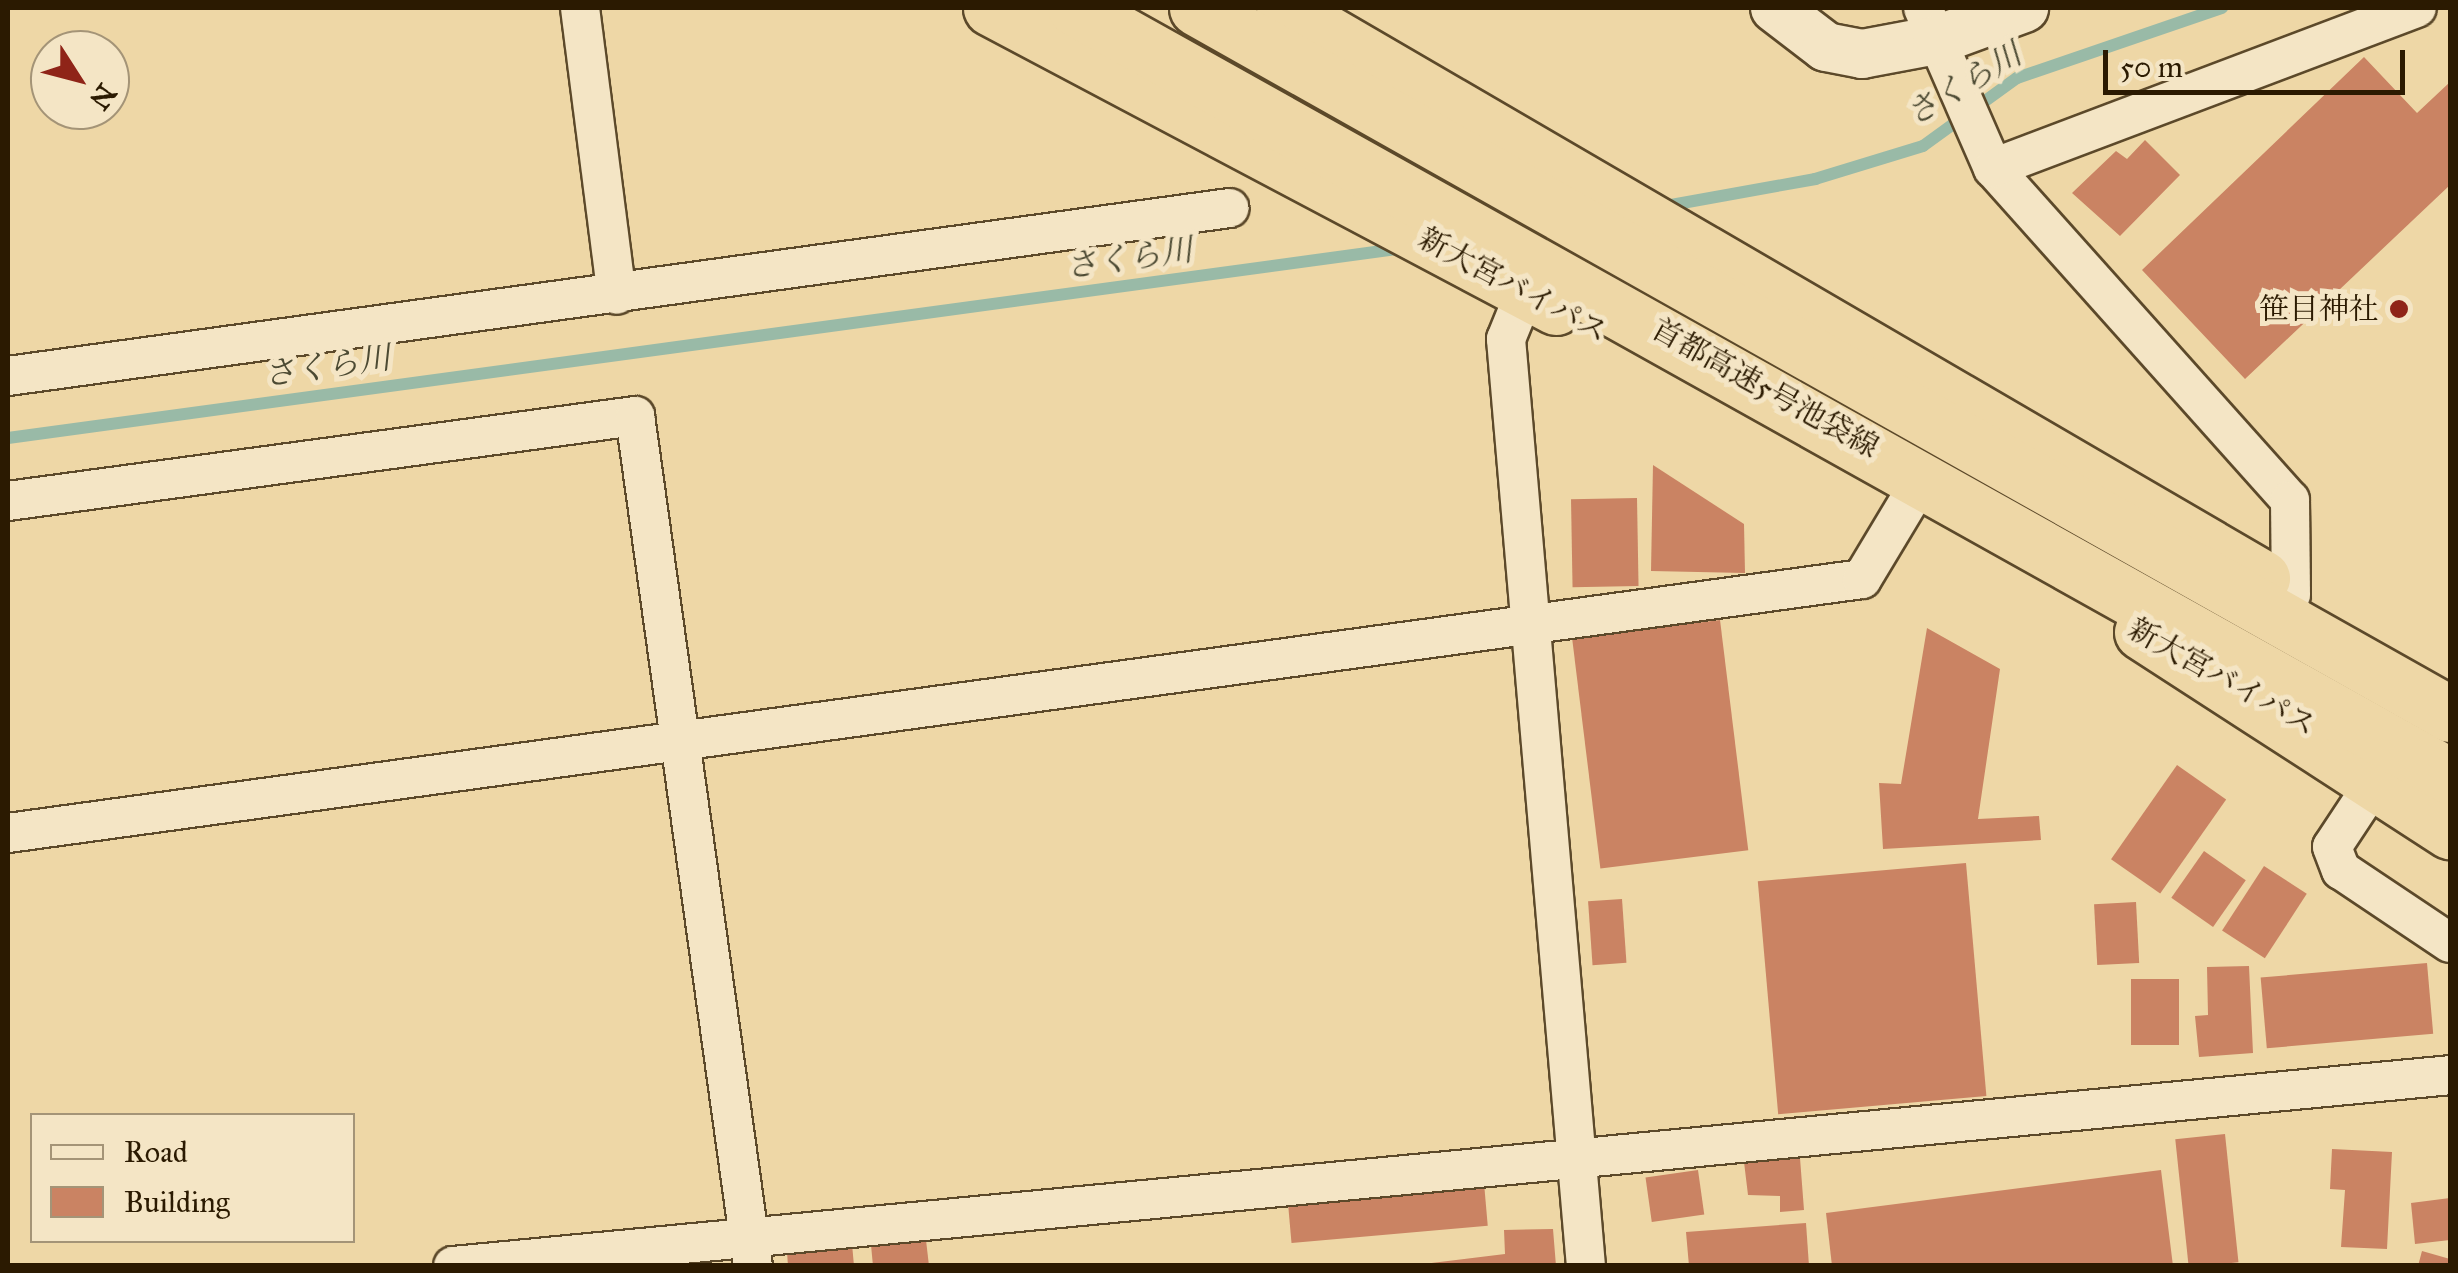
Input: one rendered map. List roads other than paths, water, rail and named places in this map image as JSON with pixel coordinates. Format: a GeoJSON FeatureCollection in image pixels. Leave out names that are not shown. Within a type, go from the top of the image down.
{"type":"FeatureCollection","features":[{"type":"Feature","properties":{"kind":"highway","name":"新大宮バイパス"},"geometry":{"type":"LineString","coordinates":[[992,8],[1526,290],[2450,803]]}},
{"type":"Feature","properties":{"kind":"highway","name":"首都高速5号池袋線"},"geometry":{"type":"LineString","coordinates":[[1075,8],[2450,776]]}},
{"type":"Feature","properties":{"kind":"highway","name":"首都高速5号池袋線"},"geometry":{"type":"LineString","coordinates":[[1198,8],[2450,714]]}},
{"type":"Feature","properties":{"kind":"highway"},"geometry":{"type":"LineString","coordinates":[[1284,8],[2450,687]]}},
{"type":"Feature","properties":{"kind":"highway"},"geometry":{"type":"LineString","coordinates":[[2142,632],[2373,786],[2450,831]]}},
{"type":"Feature","properties":{"kind":"street"},"geometry":{"type":"LineString","coordinates":[[580,8],[617,295]]}},
{"type":"Feature","properties":{"kind":"street"},"geometry":{"type":"LineString","coordinates":[[1775,8],[1844,53],[1930,24],[2024,8]]}},
{"type":"Feature","properties":{"kind":"street"},"geometry":{"type":"LineString","coordinates":[[1986,152],[2418,8]]}},
{"type":"Feature","properties":{"kind":"street"},"geometry":{"type":"LineString","coordinates":[[1930,24],[1986,152],[2290,500],[2291,594]]}},
{"type":"Feature","properties":{"kind":"street"},"geometry":{"type":"LineString","coordinates":[[8,376],[1228,208]]}},
{"type":"Feature","properties":{"kind":"street"},"geometry":{"type":"LineString","coordinates":[[1526,290],[1506,339],[1586,1266]]}},
{"type":"Feature","properties":{"kind":"street"},"geometry":{"type":"LineString","coordinates":[[8,501],[634,416],[751,1252]]}},
{"type":"Feature","properties":{"kind":"street"},"geometry":{"type":"LineString","coordinates":[[8,834],[1862,579],[1907,504]]}},
{"type":"Feature","properties":{"kind":"street"},"geometry":{"type":"LineString","coordinates":[[2373,786],[2332,848],[2340,870],[2450,943]]}},
{"type":"Feature","properties":{"kind":"street"},"geometry":{"type":"LineString","coordinates":[[453,1266],[751,1252],[1578,1160],[2450,1075]]}},
{"type":"Feature","properties":{"kind":"waterway","name":"さくら川"},"geometry":{"type":"LineString","coordinates":[[1660,207],[1815,179],[1923,146],[2017,78],[2222,8]]}},
{"type":"Feature","properties":{"kind":"waterway","name":"さくら川"},"geometry":{"type":"LineString","coordinates":[[8,438],[1404,248]]}},
{"type":"Feature","properties":{"kind":"place","name":"笹目神社"},"geometry":{"type":"Point","coordinates":[2399,309]}}]}
